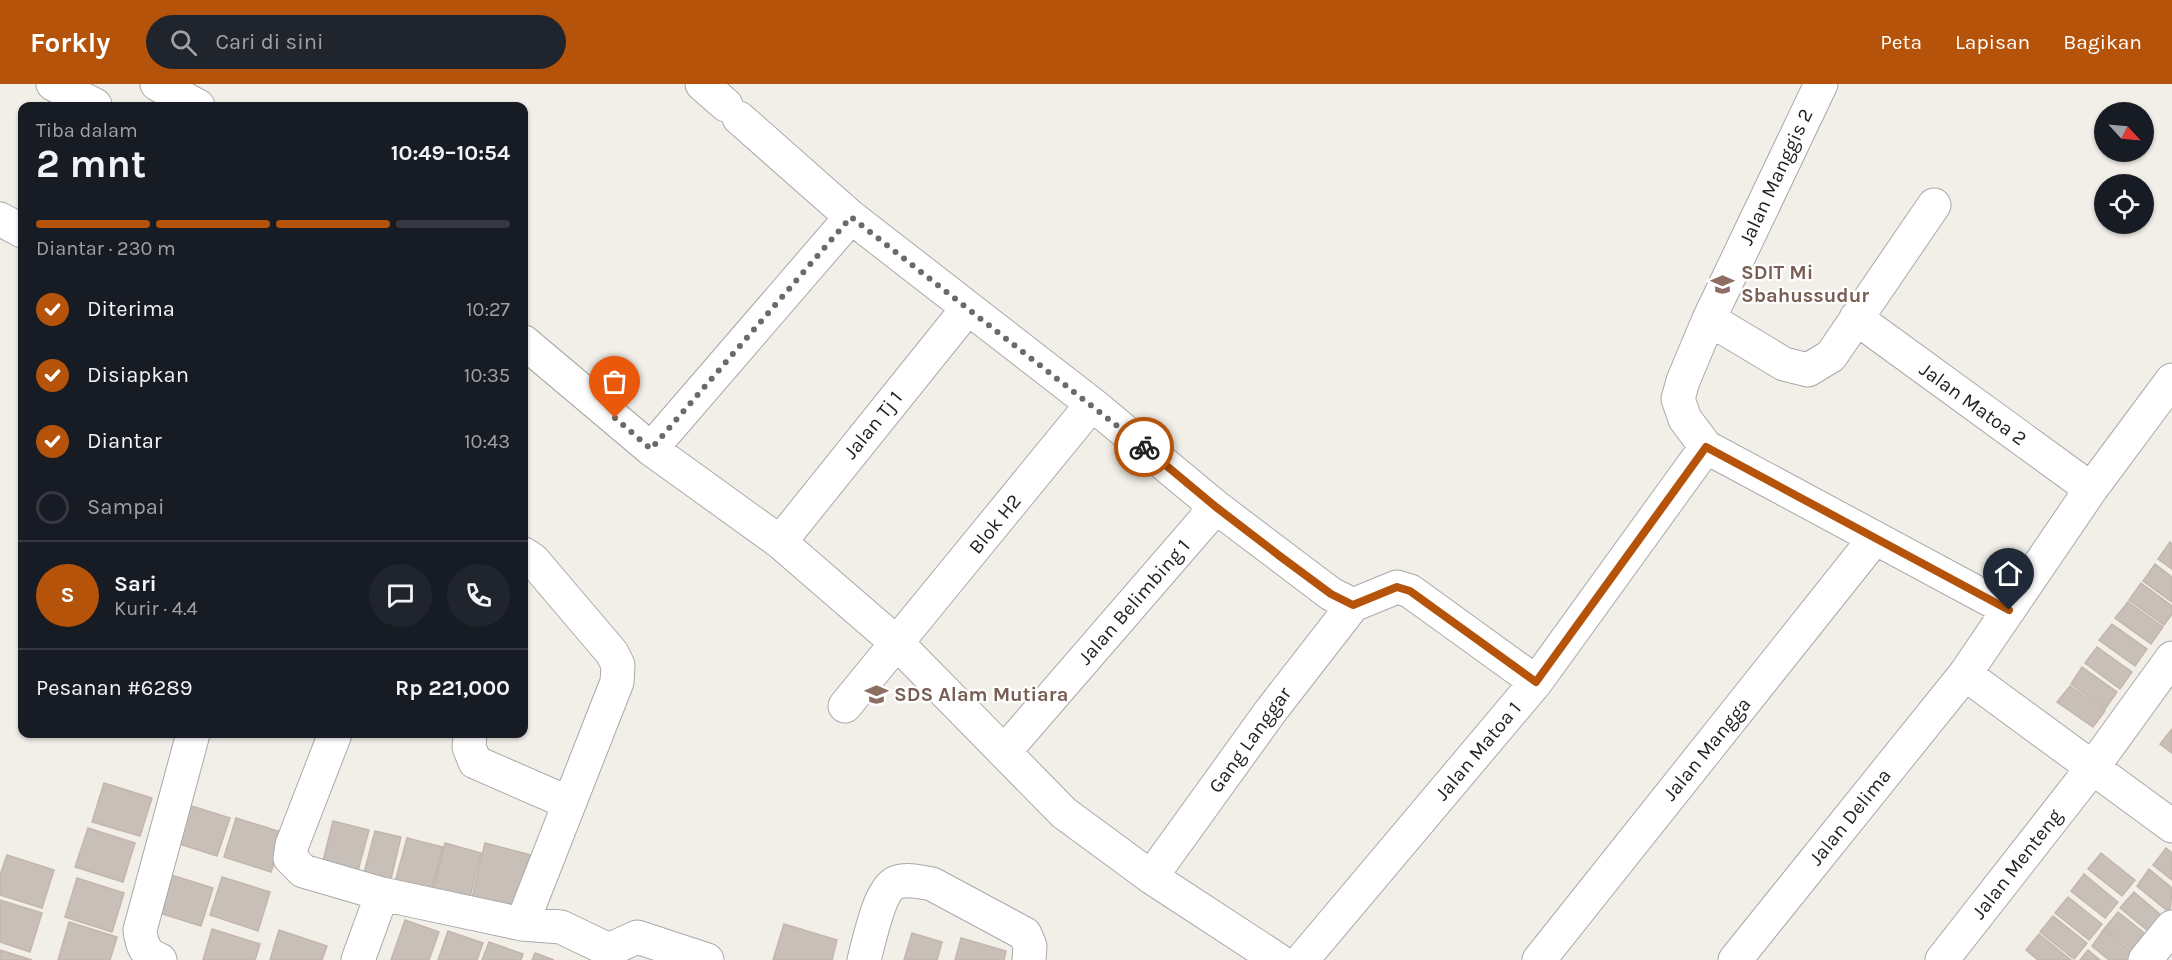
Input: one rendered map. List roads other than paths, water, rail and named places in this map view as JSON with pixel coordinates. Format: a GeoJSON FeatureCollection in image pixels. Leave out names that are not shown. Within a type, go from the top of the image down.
{"type":"FeatureCollection","features":[{"type":"Feature","properties":{"kind":"street"},"geometry":{"type":"LineString","coordinates":[[53,84],[89,102]]}},
{"type":"Feature","properties":{"kind":"street"},"geometry":{"type":"LineString","coordinates":[[157,84],[191,102]]}},
{"type":"Feature","properties":{"kind":"street"},"geometry":{"type":"LineString","coordinates":[[702,84],[851,217],[1092,404],[1216,507],[1331,594],[1353,605],[1397,587],[1410,591],[1536,682]]}},
{"type":"Feature","properties":{"kind":"street","name":"Jalan Manggis 2"},"geometry":{"type":"LineString","coordinates":[[1821,84],[1709,319],[1678,399],[1684,419],[1706,447],[2009,610]]}},
{"type":"Feature","properties":{"kind":"street"},"geometry":{"type":"LineString","coordinates":[[1709,319],[1784,364],[1808,370],[1831,356],[1934,205]]}},
{"type":"Feature","properties":{"kind":"street"},"geometry":{"type":"LineString","coordinates":[[651,449],[851,217]]}},
{"type":"Feature","properties":{"kind":"street"},"geometry":{"type":"LineString","coordinates":[[0,219],[18,229]]}},
{"type":"Feature","properties":{"kind":"street","name":"Jalan Tj 1"},"geometry":{"type":"LineString","coordinates":[[780,542],[967,309]]}},
{"type":"Feature","properties":{"kind":"street","name":"Jalan Matoa 2"},"geometry":{"type":"LineString","coordinates":[[1856,318],[2091,489]]}},
{"type":"Feature","properties":{"kind":"street"},"geometry":{"type":"LineString","coordinates":[[528,345],[651,449],[780,542],[898,644],[1064,813],[1151,877],[1278,960]]}},
{"type":"Feature","properties":{"kind":"street","name":"Jalan Delima"},"geometry":{"type":"LineString","coordinates":[[1735,960],[1965,674],[2091,489],[2172,380]]}},
{"type":"Feature","properties":{"kind":"street","name":"Blok H2"},"geometry":{"type":"LineString","coordinates":[[845,706],[1092,404]]}},
{"type":"Feature","properties":{"kind":"street","name":"Jalan Matoa 1"},"geometry":{"type":"LineString","coordinates":[[1302,960],[1536,682],[1706,447]]}},
{"type":"Feature","properties":{"kind":"street","name":"Jalan Belimbing 1"},"geometry":{"type":"LineString","coordinates":[[1005,751],[1216,507]]}},
{"type":"Feature","properties":{"kind":"street","name":"Jalan Mangga"},"geometry":{"type":"LineString","coordinates":[[1539,960],[1875,538]]}},
{"type":"Feature","properties":{"kind":"street"},"geometry":{"type":"LineString","coordinates":[[522,924],[617,682],[618,665],[612,653],[528,568]]}},
{"type":"Feature","properties":{"kind":"street","name":"Gang Langgar"},"geometry":{"type":"LineString","coordinates":[[1151,877],[1270,711],[1353,605]]}},
{"type":"Feature","properties":{"kind":"street","name":"Jalan Menteng"},"geometry":{"type":"LineString","coordinates":[[1941,960],[2093,767],[2172,658]]}},
{"type":"Feature","properties":{"kind":"street"},"geometry":{"type":"LineString","coordinates":[[1965,674],[2172,826]]}},
{"type":"Feature","properties":{"kind":"street"},"geometry":{"type":"LineString","coordinates":[[160,960],[148,956],[142,944],[140,930],[192,738]]}},
{"type":"Feature","properties":{"kind":"street"},"geometry":{"type":"LineString","coordinates":[[332,738],[291,845],[290,858],[303,871],[382,894],[522,924],[561,927],[607,955],[637,938],[707,960]]}},
{"type":"Feature","properties":{"kind":"street"},"geometry":{"type":"LineString","coordinates":[[470,738],[470,753],[475,762],[569,803]]}},
{"type":"Feature","properties":{"kind":"street"},"geometry":{"type":"LineString","coordinates":[[864,960],[885,891],[896,883],[917,881],[932,884],[1024,934],[1030,946],[1029,960]]}},
{"type":"Feature","properties":{"kind":"street"},"geometry":{"type":"LineString","coordinates":[[358,960],[382,894]]}},
{"type":"Feature","properties":{"kind":"street"},"geometry":{"type":"LineString","coordinates":[[2145,960],[2172,927]]}},
{"type":"Feature","properties":{"kind":"place","name":"SDIT Mi Sbahussudur"},"geometry":{"type":"Point","coordinates":[1723,284]}},
{"type":"Feature","properties":{"kind":"place","name":"SDS Alam Mutiara"},"geometry":{"type":"Point","coordinates":[876,694]}}]}
